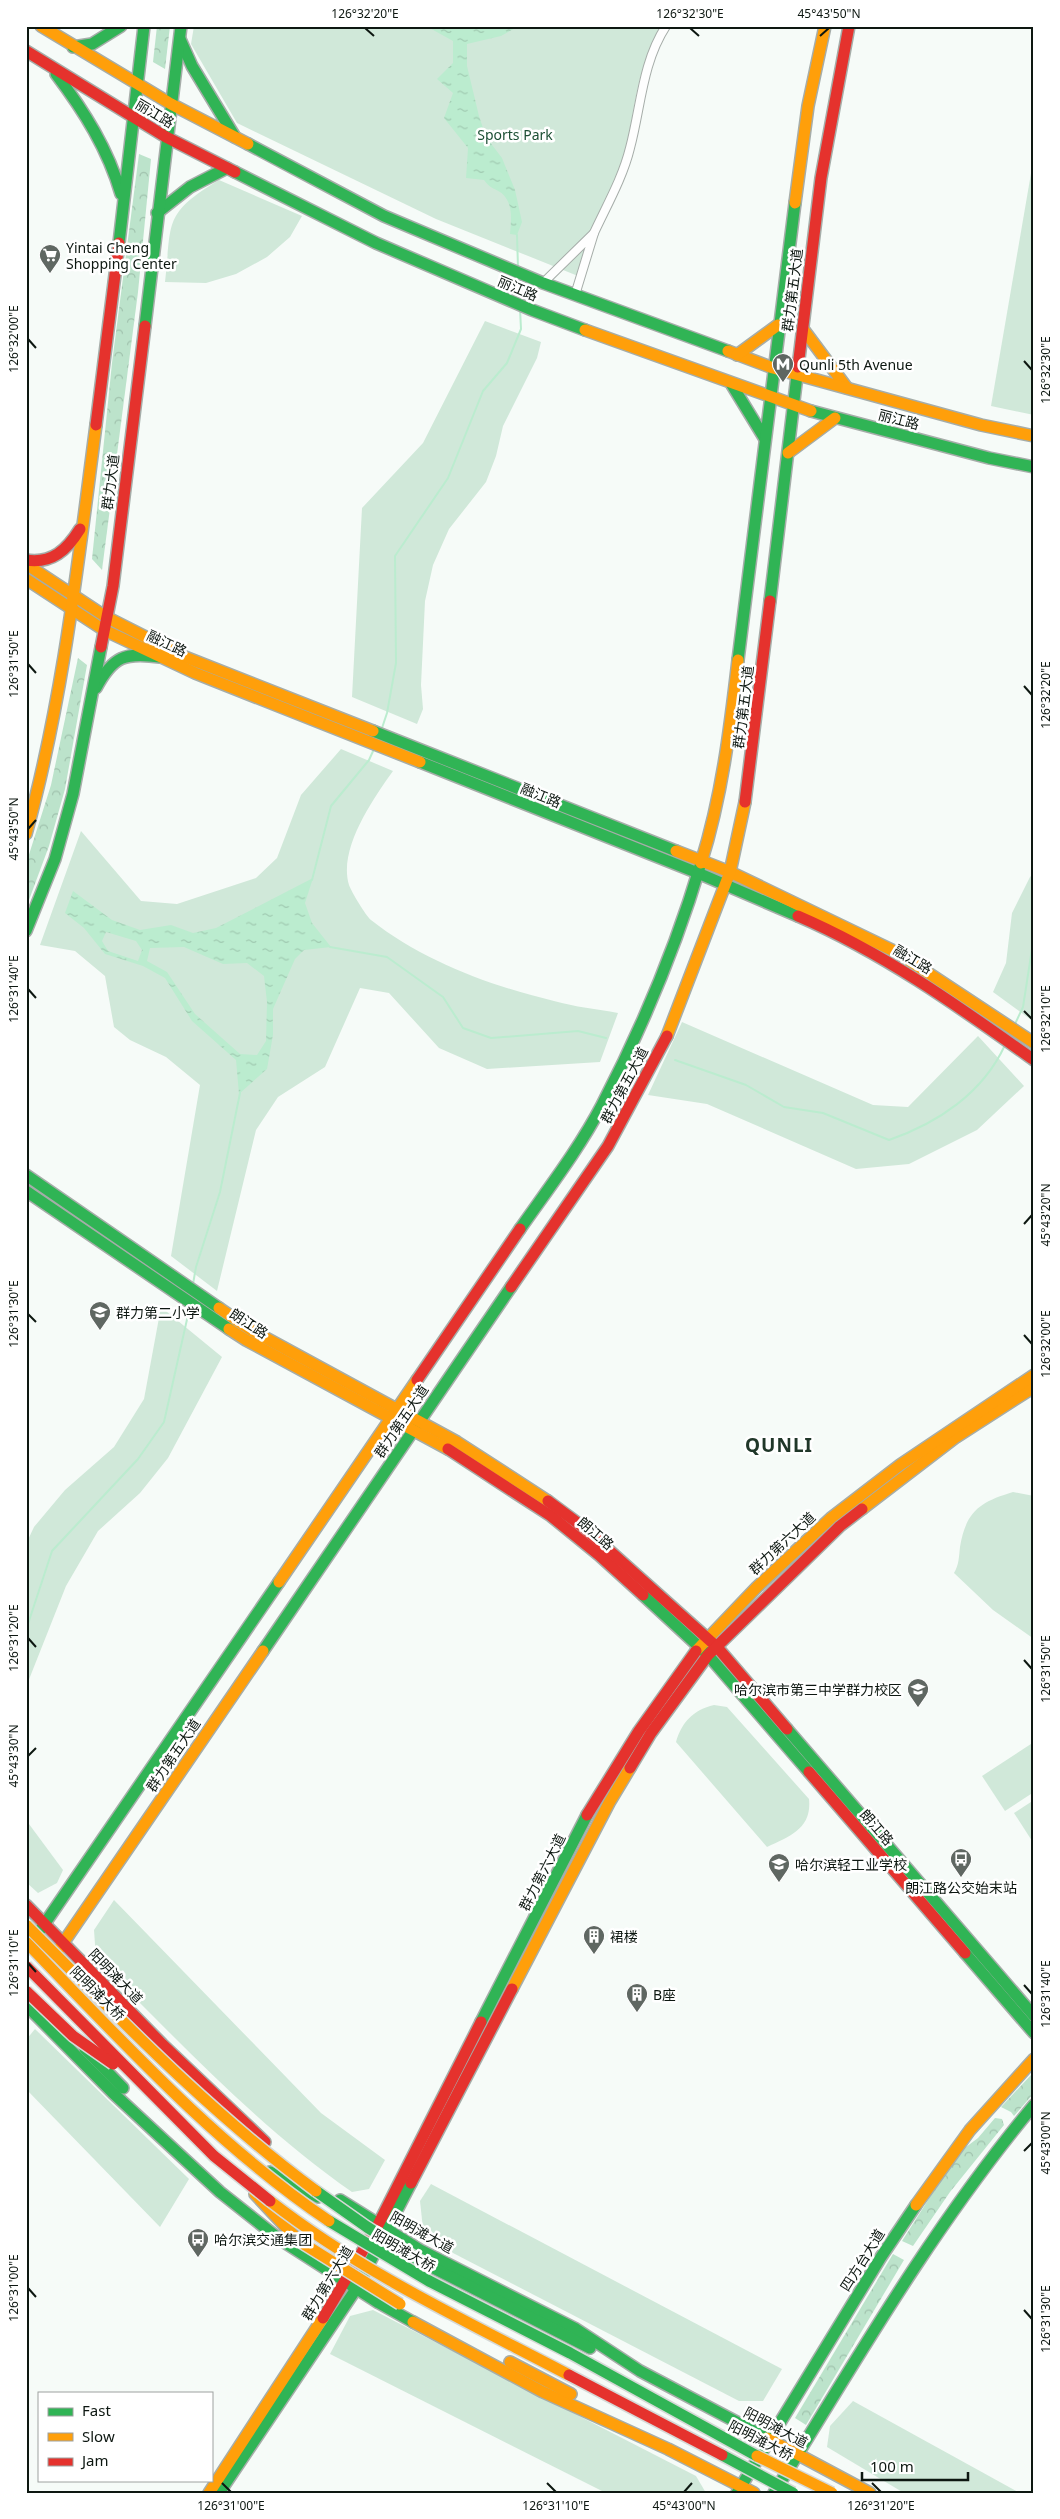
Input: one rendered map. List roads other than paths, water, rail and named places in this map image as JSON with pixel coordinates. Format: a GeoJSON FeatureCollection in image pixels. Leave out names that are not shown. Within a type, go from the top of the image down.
{"type":"FeatureCollection","features":[{"type":"Feature","properties":{"kind":"main road","name":"丽江路"},"geometry":{"type":"LineString","coordinates":[[41,26],[73,47],[171,104],[384,216],[543,283],[772,368],[982,425],[1034,436]]}},
{"type":"Feature","properties":{"kind":"main road"},"geometry":{"type":"LineString","coordinates":[[73,47],[92,44],[121,26]]}},
{"type":"Feature","properties":{"kind":"main road","name":"群力大道"},"geometry":{"type":"LineString","coordinates":[[26,834],[42,780],[61,687],[83,525],[144,26]]}},
{"type":"Feature","properties":{"kind":"main road","name":"群力第五大道"},"geometry":{"type":"LineString","coordinates":[[26,1952],[558,1174],[601,1107],[639,1028],[681,930],[715,818],[727,757],[772,368],[808,106],[825,26]]}},
{"type":"Feature","properties":{"kind":"main road","name":"群力第五大道"},"geometry":{"type":"LineString","coordinates":[[26,1999],[415,1425],[608,1146],[646,1079],[667,1037],[730,872],[740,835],[749,777],[820,178],[849,26]]}},
{"type":"Feature","properties":{"kind":"main road"},"geometry":{"type":"LineString","coordinates":[[180,32],[192,66],[213,103],[237,138]]}},
{"type":"Feature","properties":{"kind":"main road","name":"群力大道"},"geometry":{"type":"LineString","coordinates":[[28,927],[55,859],[73,794],[113,586],[180,32]]}},
{"type":"Feature","properties":{"kind":"main road","name":"丽江路"},"geometry":{"type":"LineString","coordinates":[[26,51],[166,137],[376,243],[502,298],[794,407],[989,458],[1034,467]]}},
{"type":"Feature","properties":{"kind":"main road"},"geometry":{"type":"LineString","coordinates":[[50,66],[77,102],[108,156],[123,202]]}},
{"type":"Feature","properties":{"kind":"main road"},"geometry":{"type":"LineString","coordinates":[[157,213],[184,190],[209,175],[227,168]]}},
{"type":"Feature","properties":{"kind":"main road"},"geometry":{"type":"LineString","coordinates":[[737,355],[778,324]]}},
{"type":"Feature","properties":{"kind":"main road"},"geometry":{"type":"LineString","coordinates":[[803,329],[847,388]]}},
{"type":"Feature","properties":{"kind":"main road"},"geometry":{"type":"LineString","coordinates":[[732,385],[765,439]]}},
{"type":"Feature","properties":{"kind":"main road"},"geometry":{"type":"LineString","coordinates":[[788,453],[835,418]]}},
{"type":"Feature","properties":{"kind":"main road"},"geometry":{"type":"LineString","coordinates":[[26,560],[43,563],[54,559],[65,550],[83,525]]}},
{"type":"Feature","properties":{"kind":"main road","name":"融江路"},"geometry":{"type":"LineString","coordinates":[[26,564],[106,617],[206,666],[698,873],[843,937],[892,963],[1004,1036],[1032,1058]]}},
{"type":"Feature","properties":{"kind":"main road","name":"融江路"},"geometry":{"type":"LineString","coordinates":[[26,579],[104,630],[160,657],[226,686],[363,733]]}},
{"type":"Feature","properties":{"kind":"main road"},"geometry":{"type":"LineString","coordinates":[[91,700],[103,676],[120,658],[133,653],[160,657]]}},
{"type":"Feature","properties":{"kind":"main road","name":"融江路"},"geometry":{"type":"LineString","coordinates":[[397,747],[702,859],[730,872],[898,953],[1034,1043]]}},
{"type":"Feature","properties":{"kind":"main road","name":"朗江路"},"geometry":{"type":"LineString","coordinates":[[26,1175],[220,1309],[394,1414]]}},
{"type":"Feature","properties":{"kind":"main road","name":"朗江路"},"geometry":{"type":"LineString","coordinates":[[26,1191],[218,1322],[271,1355],[492,1464],[557,1507],[608,1548],[708,1647],[1034,2016]]}},
{"type":"Feature","properties":{"kind":"main road","name":"群力第六大道"},"geometry":{"type":"LineString","coordinates":[[219,2493],[356,2289],[383,2228],[609,1802],[651,1733],[708,1647],[757,1587],[832,1518],[900,1465],[1034,1375]]}},
{"type":"Feature","properties":{"kind":"main road","name":"群力第六大道"},"geometry":{"type":"LineString","coordinates":[[708,1647],[840,1526],[956,1437],[1034,1387]]}},
{"type":"Feature","properties":{"kind":"main road","name":"朗江路"},"geometry":{"type":"LineString","coordinates":[[708,1647],[1034,2033]]}},
{"type":"Feature","properties":{"kind":"main road","name":"阳明滩大道"},"geometry":{"type":"LineString","coordinates":[[26,1905],[162,2044],[267,2144],[331,2193],[420,2250],[576,2329],[640,2371],[797,2456],[870,2493]]}},
{"type":"Feature","properties":{"kind":"main road"},"geometry":{"type":"LineString","coordinates":[[26,1926],[153,2052],[260,2148],[333,2205]]}},
{"type":"Feature","properties":{"kind":"main road","name":"阳明滩大桥"},"geometry":{"type":"LineString","coordinates":[[26,1942],[150,2066],[252,2163],[318,2213],[395,2263],[573,2355],[743,2449],[832,2493]]}},
{"type":"Feature","properties":{"kind":"main road"},"geometry":{"type":"LineString","coordinates":[[26,1966],[139,2082],[236,2175],[299,2241]]}},
{"type":"Feature","properties":{"kind":"main road"},"geometry":{"type":"LineString","coordinates":[[26,1991],[73,2036],[147,2113],[214,2176],[299,2241],[380,2293],[551,2384],[739,2489],[754,2493]]}},
{"type":"Feature","properties":{"kind":"main road"},"geometry":{"type":"LineString","coordinates":[[26,2005],[113,2093],[220,2192],[278,2238],[356,2289],[543,2392],[668,2449]]}},
{"type":"Feature","properties":{"kind":"main road"},"geometry":{"type":"LineString","coordinates":[[118,2017],[150,2066]]}},
{"type":"Feature","properties":{"kind":"main road"},"geometry":{"type":"LineString","coordinates":[[73,2036],[139,2082]]}},
{"type":"Feature","properties":{"kind":"main road","name":"四方台大道"},"geometry":{"type":"LineString","coordinates":[[739,2489],[890,2243],[947,2159],[994,2101],[1034,2059]]}},
{"type":"Feature","properties":{"kind":"main road"},"geometry":{"type":"LineString","coordinates":[[774,2493],[936,2231],[989,2158],[1034,2106]]}},
{"type":"Feature","properties":{"kind":"main road"},"geometry":{"type":"LineString","coordinates":[[252,2163],[333,2205],[422,2262],[640,2371]]}},
{"type":"Feature","properties":{"kind":"main road"},"geometry":{"type":"LineString","coordinates":[[236,2175],[333,2245],[392,2281],[793,2493]]}},
{"type":"Feature","properties":{"kind":"main road","name":"群力第六大道"},"geometry":{"type":"LineString","coordinates":[[209,2493],[383,2228]]}},
{"type":"Feature","properties":{"kind":"street"},"geometry":{"type":"LineString","coordinates":[[575,296],[594,233],[617,184],[630,148],[639,97],[647,70],[666,26]]}},
{"type":"Feature","properties":{"kind":"street"},"geometry":{"type":"LineString","coordinates":[[543,283],[594,233]]}},
{"type":"Feature","properties":{"kind":"water"},"geometry":{"type":"Polygon","coordinates":[[[426,26],[519,26],[501,36],[467,44],[467,66],[479,116],[486,137],[502,158],[515,190],[522,222],[517,235],[510,234],[511,212],[508,201],[504,196],[484,180],[466,178],[468,148],[444,118],[453,93],[437,79],[453,63],[453,41],[426,26]]]}},
{"type":"Feature","properties":{"kind":"water"},"geometry":{"type":"Polygon","coordinates":[[[313,878],[305,903],[312,923],[331,947],[304,950],[295,959],[273,1009],[273,1035],[267,1069],[239,1094],[236,1060],[192,1021],[165,978],[143,966],[105,954],[84,928],[65,913],[73,891],[112,920],[140,930],[171,925],[193,933],[216,928],[313,878]],[[106,932],[102,941],[108,951],[138,961],[142,950],[136,941],[106,932]],[[184,947],[150,948],[147,961],[167,972],[195,1014],[240,1054],[257,1055],[266,1041],[267,1002],[264,976],[247,963],[223,964],[184,947]]]}},
{"type":"Feature","properties":{"kind":"waterway"},"geometry":{"type":"LineString","coordinates":[[517,235],[518,267]]}},
{"type":"Feature","properties":{"kind":"waterway"},"geometry":{"type":"LineString","coordinates":[[519,279],[520,300]]}},
{"type":"Feature","properties":{"kind":"waterway"},"geometry":{"type":"LineString","coordinates":[[381,731],[387,713],[396,663],[395,556],[448,478],[483,391],[507,363],[521,329],[520,309]]}},
{"type":"Feature","properties":{"kind":"waterway"},"geometry":{"type":"LineString","coordinates":[[312,880],[331,806],[369,760],[374,749]]}},
{"type":"Feature","properties":{"kind":"waterway"},"geometry":{"type":"LineString","coordinates":[[1015,1024],[1023,1007],[1034,936]]}},
{"type":"Feature","properties":{"kind":"waterway"},"geometry":{"type":"LineString","coordinates":[[330,947],[387,957],[443,997],[463,1028],[491,1038],[578,1031],[606,1038]]}},
{"type":"Feature","properties":{"kind":"waterway"},"geometry":{"type":"LineString","coordinates":[[675,1060],[746,1085],[784,1107],[823,1113],[889,1140],[925,1125],[972,1092],[996,1062],[1005,1045]]}},
{"type":"Feature","properties":{"kind":"waterway"},"geometry":{"type":"LineString","coordinates":[[193,1284],[196,1267],[220,1192],[240,1093]]}},
{"type":"Feature","properties":{"kind":"waterway"},"geometry":{"type":"LineString","coordinates":[[26,1630],[52,1551],[138,1459],[164,1422],[190,1306]]}},
{"type":"Feature","properties":{"kind":"place","name":"Yintai Cheng Shopping Center"},"geometry":{"type":"Point","coordinates":[50,274]}},
{"type":"Feature","properties":{"kind":"place","name":"Qunli 5th Avenue"},"geometry":{"type":"Point","coordinates":[783,383]}},
{"type":"Feature","properties":{"kind":"place","name":"群力第二小学"},"geometry":{"type":"Point","coordinates":[100,1331]}},
{"type":"Feature","properties":{"kind":"place","name":"哈尔滨市第三中学群力校区"},"geometry":{"type":"Point","coordinates":[918,1708]}},
{"type":"Feature","properties":{"kind":"place","name":"朗江路公交始末站"},"geometry":{"type":"Point","coordinates":[961,1878]}},
{"type":"Feature","properties":{"kind":"place","name":"哈尔滨轻工业学校"},"geometry":{"type":"Point","coordinates":[779,1883]}},
{"type":"Feature","properties":{"kind":"place","name":"裙楼"},"geometry":{"type":"Point","coordinates":[594,1955]}},
{"type":"Feature","properties":{"kind":"place","name":"B座"},"geometry":{"type":"Point","coordinates":[637,2013]}},
{"type":"Feature","properties":{"kind":"place","name":"哈尔滨交通集团"},"geometry":{"type":"Point","coordinates":[198,2258]}},
{"type":"Feature","properties":{"kind":"district","name":"QUNLI"},"geometry":{"type":"Point","coordinates":[779,1445]}},
{"type":"Feature","properties":{"kind":"park label","name":"Sports Park"},"geometry":{"type":"Point","coordinates":[515,134]}}]}
